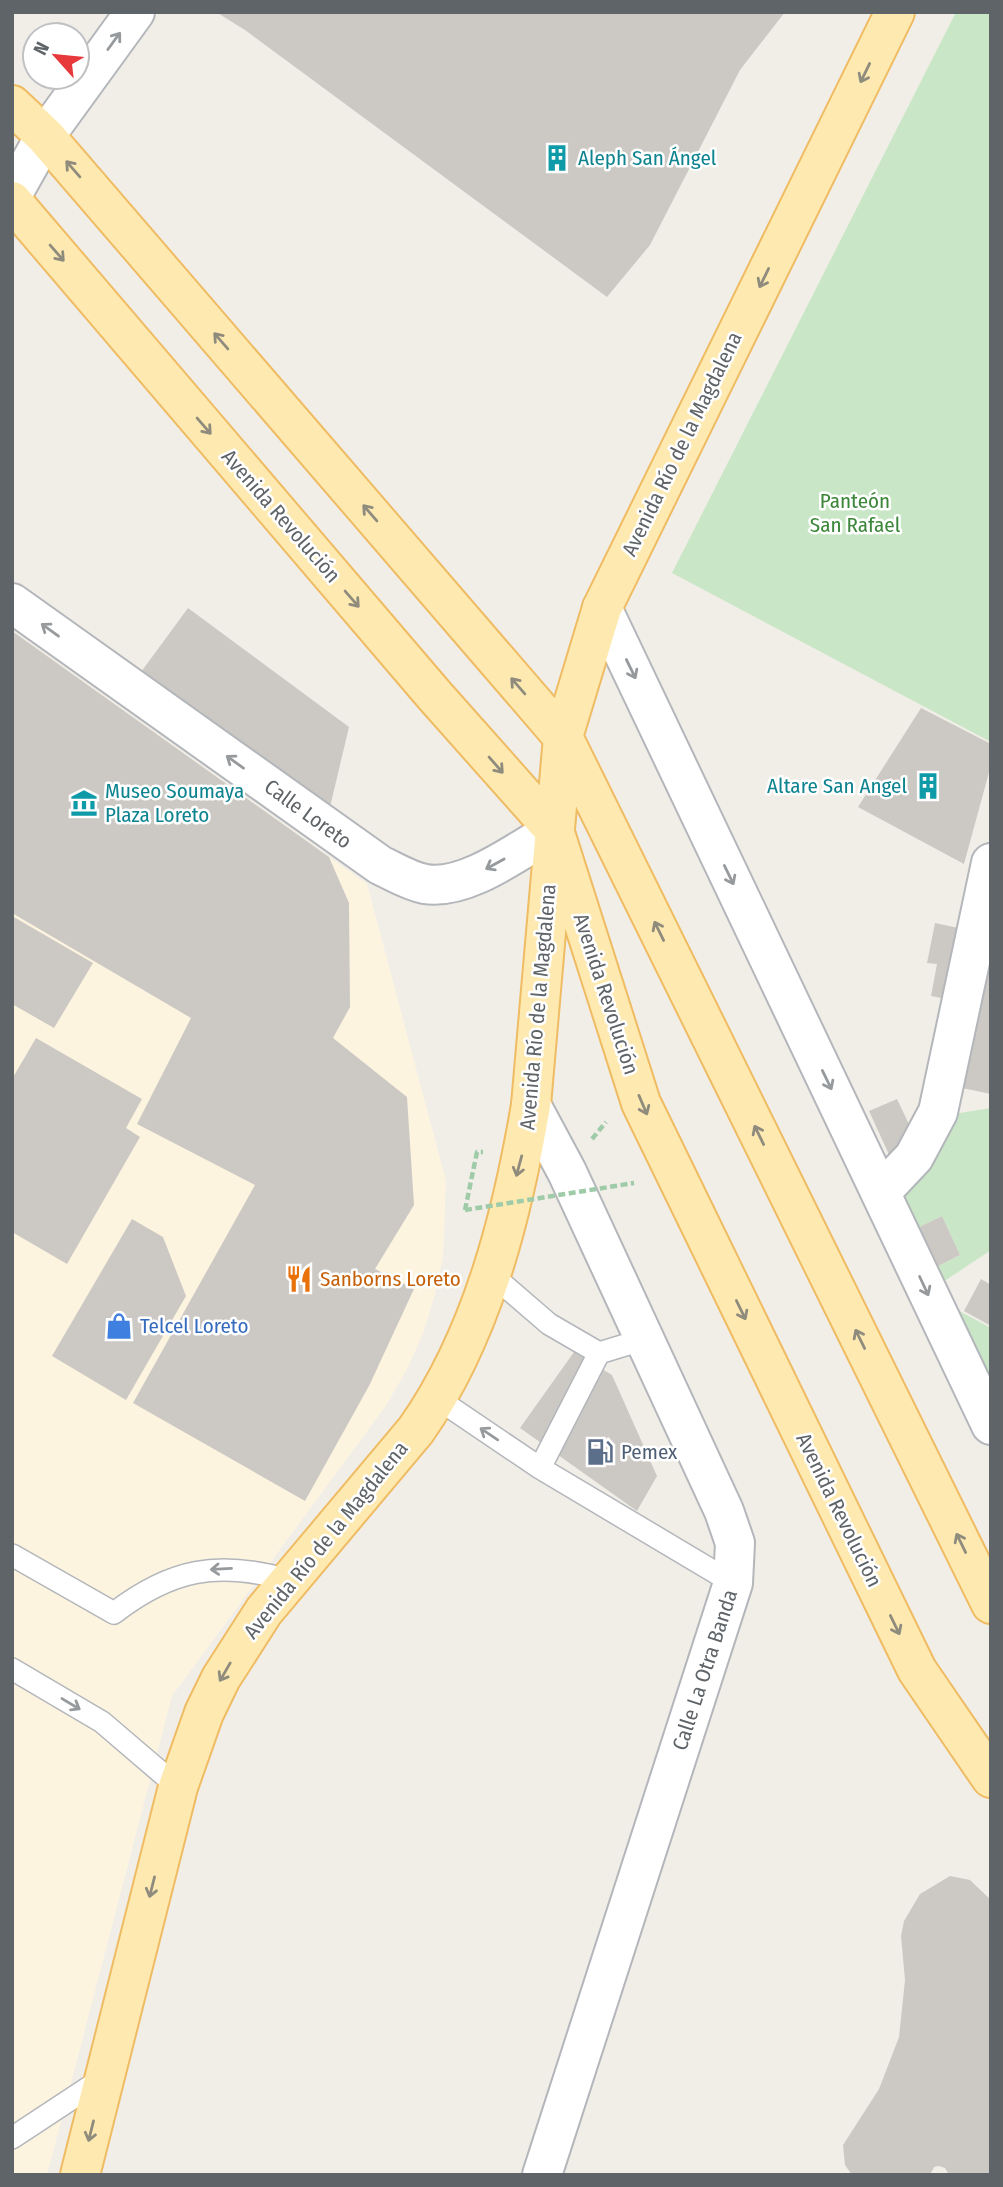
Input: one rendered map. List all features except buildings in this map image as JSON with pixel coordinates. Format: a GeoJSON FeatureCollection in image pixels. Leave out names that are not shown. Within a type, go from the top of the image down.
{"type":"FeatureCollection","features":[{"type":"Feature","properties":{"kind":"main road","name":"Avenida Río de la Magdalena"},"geometry":{"type":"LineString","coordinates":[[80,2175],[178,1787],[189,1749],[221,1678],[264,1611],[288,1580],[416,1430],[438,1399],[458,1359],[491,1274],[524,1149],[531,1105],[563,737],[602,608],[895,12]]}},
{"type":"Feature","properties":{"kind":"main road"},"geometry":{"type":"LineString","coordinates":[[12,104],[45,136],[563,737],[991,1604]]}},
{"type":"Feature","properties":{"kind":"main road","name":"Avenida Revolución"},"geometry":{"type":"LineString","coordinates":[[12,201],[435,696],[554,830],[641,1103],[917,1670],[991,1778]]}},
{"type":"Feature","properties":{"kind":"street"},"geometry":{"type":"LineString","coordinates":[[12,195],[45,136],[135,12]]}},
{"type":"Feature","properties":{"kind":"street","name":"Calle Loreto"},"geometry":{"type":"LineString","coordinates":[[12,603],[380,865],[411,881],[446,885],[463,880],[554,830]]}},
{"type":"Feature","properties":{"kind":"street"},"geometry":{"type":"LineString","coordinates":[[602,608],[991,1425]]}},
{"type":"Feature","properties":{"kind":"street"},"geometry":{"type":"LineString","coordinates":[[881,1192],[914,1157],[938,1112],[991,863]]}},
{"type":"Feature","properties":{"kind":"street","name":"Calle La Otra Banda"},"geometry":{"type":"LineString","coordinates":[[531,1105],[567,1172],[645,1339],[724,1511],[736,1544],[733,1583],[542,2175]]}},
{"type":"Feature","properties":{"kind":"lane"},"geometry":{"type":"LineString","coordinates":[[491,1274],[549,1324],[598,1353]]}},
{"type":"Feature","properties":{"kind":"lane"},"geometry":{"type":"LineString","coordinates":[[540,1468],[598,1353],[645,1339]]}},
{"type":"Feature","properties":{"kind":"lane"},"geometry":{"type":"LineString","coordinates":[[438,1399],[540,1468],[733,1583]]}},
{"type":"Feature","properties":{"kind":"lane"},"geometry":{"type":"LineString","coordinates":[[12,1555],[114,1613],[139,1594],[166,1580],[197,1571],[228,1568],[258,1571],[288,1580]]}},
{"type":"Feature","properties":{"kind":"lane"},"geometry":{"type":"LineString","coordinates":[[12,1669],[102,1723],[178,1787]]}},
{"type":"Feature","properties":{"kind":"lane"},"geometry":{"type":"LineString","coordinates":[[12,2138],[104,2077]]}},
{"type":"Feature","properties":{"kind":"path"},"geometry":{"type":"LineString","coordinates":[[567,1172],[603,1124],[641,1103]]}},
{"type":"Feature","properties":{"kind":"path"},"geometry":{"type":"LineString","coordinates":[[477,1152],[465,1210],[634,1183]]}},
{"type":"Feature","properties":{"kind":"shaded area"},"geometry":{"type":"Polygon","coordinates":[[[12,631],[367,884],[446,1181],[443,1257],[423,1334],[406,1371],[385,1407],[172,1696],[47,2175],[12,2175],[12,631]]]}},
{"type":"Feature","properties":{"kind":"green space","name":"Panteón San Rafael"},"geometry":{"type":"Polygon","coordinates":[[[956,12],[991,12],[991,742],[672,573],[956,12]]]}},
{"type":"Feature","properties":{"kind":"green space"},"geometry":{"type":"Polygon","coordinates":[[[991,1108],[991,1250],[937,1286],[930,1270],[960,1255],[942,1216],[911,1231],[895,1197],[947,1115],[991,1108]]]}},
{"type":"Feature","properties":{"kind":"green space"},"geometry":{"type":"Polygon","coordinates":[[[946,1304],[991,1328],[991,1396],[946,1304]]]}},
{"type":"Feature","properties":{"kind":"place","name":"Aleph San Ángel"},"geometry":{"type":"Point","coordinates":[557,158]}},
{"type":"Feature","properties":{"kind":"place","name":"Altare San Angel"},"geometry":{"type":"Point","coordinates":[928,786]}},
{"type":"Feature","properties":{"kind":"place","name":"Museo Soumaya Plaza Loreto"},"geometry":{"type":"Point","coordinates":[84,803]}},
{"type":"Feature","properties":{"kind":"place","name":"Sanborns Loreto"},"geometry":{"type":"Point","coordinates":[299,1279]}},
{"type":"Feature","properties":{"kind":"place","name":"Telcel Loreto"},"geometry":{"type":"Point","coordinates":[119,1326]}},
{"type":"Feature","properties":{"kind":"place","name":"Pemex"},"geometry":{"type":"Point","coordinates":[600,1452]}}]}
